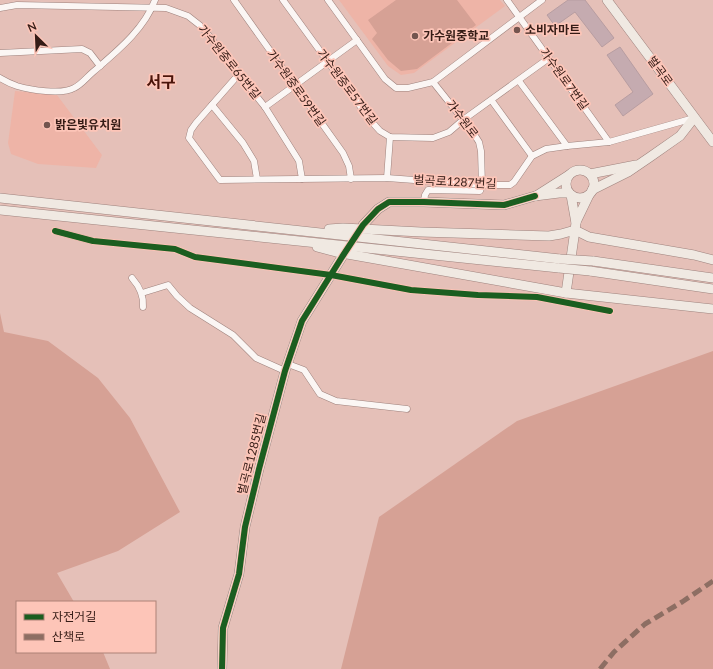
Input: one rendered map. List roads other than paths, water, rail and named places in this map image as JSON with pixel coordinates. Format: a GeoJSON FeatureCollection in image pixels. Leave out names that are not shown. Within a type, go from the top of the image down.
{"type":"FeatureCollection","features":[{"type":"Feature","properties":{"kind":"main road","name":"벌곡로"},"geometry":{"type":"LineString","coordinates":[[607,0],[713,142]]}},
{"type":"Feature","properties":{"kind":"main road"},"geometry":{"type":"LineString","coordinates":[[363,225],[378,209],[389,202],[504,205],[535,196],[559,193],[570,194],[578,198],[628,172],[680,136],[694,118]]}},
{"type":"Feature","properties":{"kind":"main road"},"geometry":{"type":"LineString","coordinates":[[590,174],[638,165]]}},
{"type":"Feature","properties":{"kind":"main road"},"geometry":{"type":"LineString","coordinates":[[535,196],[578,170],[582,170],[590,174],[594,182],[575,227],[566,293]]}},
{"type":"Feature","properties":{"kind":"main road"},"geometry":{"type":"LineString","coordinates":[[570,174],[566,181],[566,185],[570,194],[575,227],[589,237],[694,255],[713,260]]}},
{"type":"Feature","properties":{"kind":"main road"},"geometry":{"type":"LineString","coordinates":[[0,198],[593,261],[713,278]]}},
{"type":"Feature","properties":{"kind":"main road"},"geometry":{"type":"LineString","coordinates":[[0,210],[590,271],[713,289]]}},
{"type":"Feature","properties":{"kind":"main road"},"geometry":{"type":"LineString","coordinates":[[301,230],[343,228],[550,236],[561,234],[575,227]]}},
{"type":"Feature","properties":{"kind":"main road"},"geometry":{"type":"LineString","coordinates":[[290,240],[336,252],[566,293],[713,309]]}},
{"type":"Feature","properties":{"kind":"main road","name":"벌곡로1285번길"},"geometry":{"type":"LineString","coordinates":[[222,669],[223,628],[239,574],[245,527],[286,367],[302,321],[342,257]]}},
{"type":"Feature","properties":{"kind":"street"},"geometry":{"type":"LineString","coordinates":[[0,78],[15,86],[42,91],[74,89],[124,44],[141,25],[152,8],[155,0]]}},
{"type":"Feature","properties":{"kind":"street","name":"가수원중로59번길"},"geometry":{"type":"LineString","coordinates":[[234,0],[343,153],[349,166],[351,179]]}},
{"type":"Feature","properties":{"kind":"street","name":"가수원중로57번길"},"geometry":{"type":"LineString","coordinates":[[283,0],[371,121],[380,131],[390,137]]}},
{"type":"Feature","properties":{"kind":"street"},"geometry":{"type":"LineString","coordinates":[[328,0],[385,79],[396,88],[408,88],[433,82],[542,0]]}},
{"type":"Feature","properties":{"kind":"street","name":"가수원로7번길"},"geometry":{"type":"LineString","coordinates":[[507,0],[609,142]]}},
{"type":"Feature","properties":{"kind":"street","name":"가수원중로65번길"},"geometry":{"type":"LineString","coordinates":[[0,8],[17,3],[64,3],[166,8],[188,16],[202,27],[265,107],[299,161],[302,179]]}},
{"type":"Feature","properties":{"kind":"street"},"geometry":{"type":"LineString","coordinates":[[265,107],[357,40]]}},
{"type":"Feature","properties":{"kind":"street"},"geometry":{"type":"LineString","coordinates":[[0,53],[82,49],[90,53],[100,66]]}},
{"type":"Feature","properties":{"kind":"street"},"geometry":{"type":"LineString","coordinates":[[387,178],[390,137],[433,138],[449,132],[549,58]]}},
{"type":"Feature","properties":{"kind":"street","name":"벌곡로1287번길"},"geometry":{"type":"LineString","coordinates":[[239,74],[191,130],[189,138],[220,180],[387,178],[482,185],[510,185],[514,182],[532,156]]}},
{"type":"Feature","properties":{"kind":"street"},"geometry":{"type":"LineString","coordinates":[[519,80],[567,146]]}},
{"type":"Feature","properties":{"kind":"street","name":"가수원로"},"geometry":{"type":"LineString","coordinates":[[433,82],[464,120],[479,142],[481,151],[482,185]]}},
{"type":"Feature","properties":{"kind":"street"},"geometry":{"type":"LineString","coordinates":[[492,101],[532,156],[546,149],[609,142],[694,118]]}},
{"type":"Feature","properties":{"kind":"street"},"geometry":{"type":"LineString","coordinates":[[212,105],[243,143],[254,161],[256,179]]}},
{"type":"Feature","properties":{"kind":"street"},"geometry":{"type":"LineString","coordinates":[[424,202],[425,195],[428,190],[480,192],[482,185]]}},
{"type":"Feature","properties":{"kind":"street"},"geometry":{"type":"LineString","coordinates":[[55,231],[93,241],[175,249],[195,257],[331,275],[411,290],[478,295],[537,297],[610,311]]}},
{"type":"Feature","properties":{"kind":"street"},"geometry":{"type":"LineString","coordinates":[[132,278],[142,293],[144,300],[143,307]]}},
{"type":"Feature","properties":{"kind":"street"},"geometry":{"type":"LineString","coordinates":[[142,293],[168,285],[190,308],[233,335],[256,358],[286,367],[304,370],[320,394],[336,401],[407,410]]}},
{"type":"Feature","properties":{"kind":"place","name":"소비자마트"},"geometry":{"type":"Point","coordinates":[517,30]}},
{"type":"Feature","properties":{"kind":"place","name":"가수원중학교"},"geometry":{"type":"Point","coordinates":[415,36]}},
{"type":"Feature","properties":{"kind":"place","name":"밝은빛유치원"},"geometry":{"type":"Point","coordinates":[47,125]}},
{"type":"Feature","properties":{"kind":"district","name":"서구"},"geometry":{"type":"Point","coordinates":[161,82]}}]}
